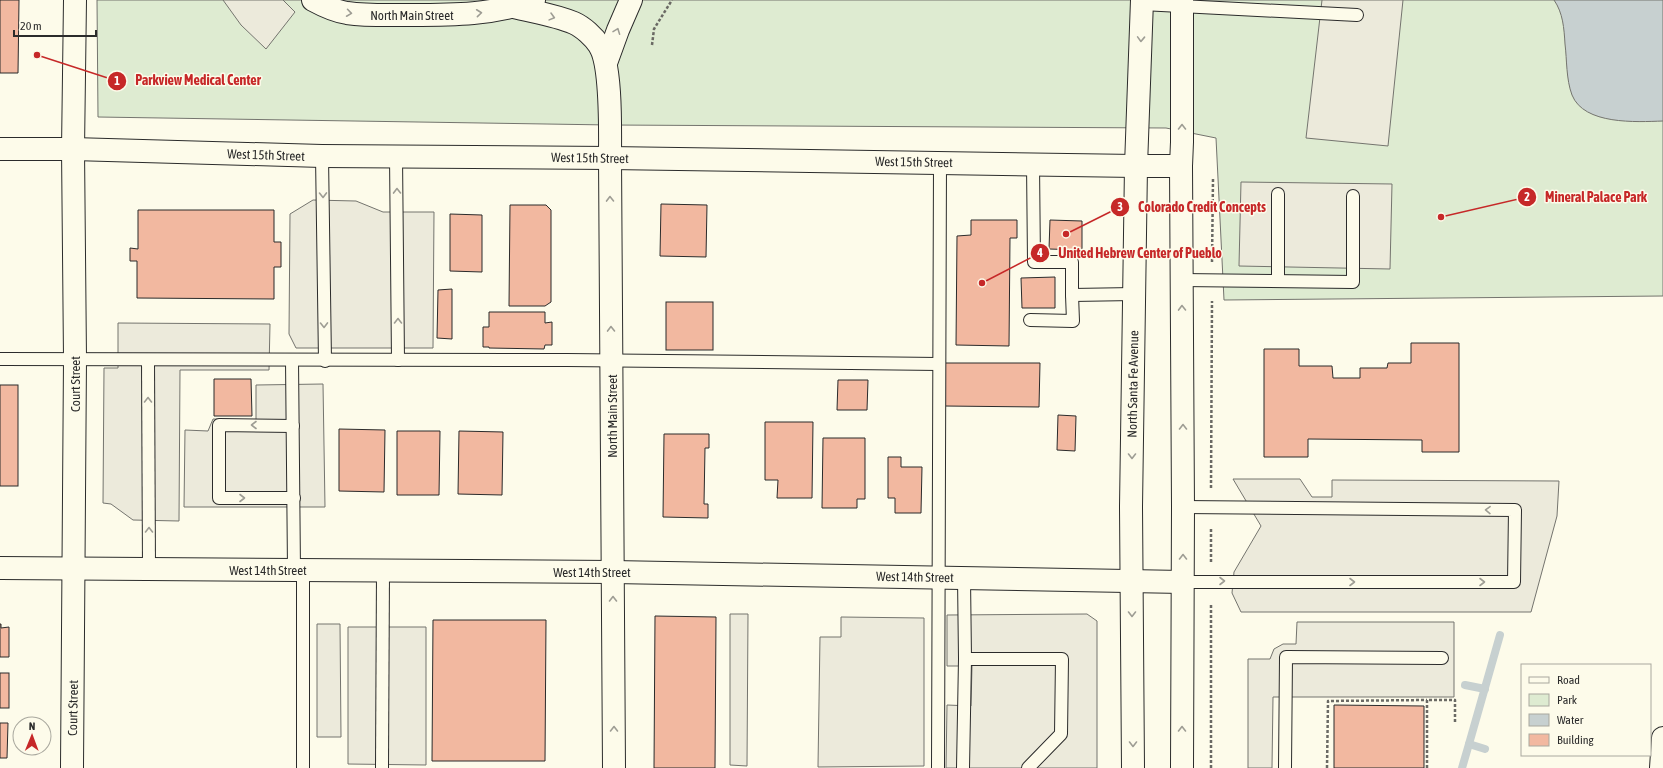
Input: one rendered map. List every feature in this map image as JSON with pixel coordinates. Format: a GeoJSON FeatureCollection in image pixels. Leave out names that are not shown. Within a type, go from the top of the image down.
{"type":"FeatureCollection","features":[{"type":"Feature","properties":{"kind":"main road","name":"Court Street"},"geometry":{"type":"LineString","coordinates":[[72,768],[75,359],[73,149],[75,0]]}},
{"type":"Feature","properties":{"kind":"main road","name":"North Main Street"},"geometry":{"type":"LineString","coordinates":[[313,0],[328,8],[346,13],[377,16],[462,14],[524,4],[575,23],[589,34],[599,45],[606,63],[610,125],[614,768]]}},
{"type":"Feature","properties":{"kind":"main road","name":"North Main Street"},"geometry":{"type":"LineString","coordinates":[[606,63],[631,0]]}},
{"type":"Feature","properties":{"kind":"main road","name":"North Santa Fe Avenue"},"geometry":{"type":"LineString","coordinates":[[1133,768],[1132,347],[1136,166],[1142,2]]}},
{"type":"Feature","properties":{"kind":"main road"},"geometry":{"type":"LineString","coordinates":[[1182,3],[1182,768]]}},
{"type":"Feature","properties":{"kind":"main road","name":"West 15th Street"},"geometry":{"type":"LineString","coordinates":[[0,149],[73,149],[322,156],[610,158],[1181,166]]}},
{"type":"Feature","properties":{"kind":"main road","name":"West 14th Street"},"geometry":{"type":"LineString","coordinates":[[0,568],[613,572],[1183,582]]}},
{"type":"Feature","properties":{"kind":"main road"},"geometry":{"type":"LineString","coordinates":[[1661,768],[1663,738]]}},
{"type":"Feature","properties":{"kind":"lane"},"geometry":{"type":"LineString","coordinates":[[1142,2],[1182,3],[1357,15]]}},
{"type":"Feature","properties":{"kind":"lane"},"geometry":{"type":"LineString","coordinates":[[322,156],[325,360]]}},
{"type":"Feature","properties":{"kind":"lane"},"geometry":{"type":"LineString","coordinates":[[396,156],[398,360]]}},
{"type":"Feature","properties":{"kind":"lane"},"geometry":{"type":"LineString","coordinates":[[938,768],[940,162]]}},
{"type":"Feature","properties":{"kind":"lane"},"geometry":{"type":"LineString","coordinates":[[1030,320],[1072,321],[1072,262],[1034,262],[1033,164]]}},
{"type":"Feature","properties":{"kind":"lane"},"geometry":{"type":"LineString","coordinates":[[1278,194],[1278,281]]}},
{"type":"Feature","properties":{"kind":"lane"},"geometry":{"type":"LineString","coordinates":[[1181,280],[1353,282],[1353,196]]}},
{"type":"Feature","properties":{"kind":"lane"},"geometry":{"type":"LineString","coordinates":[[1072,295],[1134,294]]}},
{"type":"Feature","properties":{"kind":"lane"},"geometry":{"type":"LineString","coordinates":[[0,359],[611,361],[939,364]]}},
{"type":"Feature","properties":{"kind":"lane"},"geometry":{"type":"LineString","coordinates":[[148,360],[149,569]]}},
{"type":"Feature","properties":{"kind":"lane"},"geometry":{"type":"LineString","coordinates":[[292,360],[294,498],[298,570],[303,768]]}},
{"type":"Feature","properties":{"kind":"lane"},"geometry":{"type":"LineString","coordinates":[[293,426],[219,425],[219,498],[294,498]]}},
{"type":"Feature","properties":{"kind":"lane"},"geometry":{"type":"LineString","coordinates":[[1183,507],[1515,510],[1514,582],[1183,582]]}},
{"type":"Feature","properties":{"kind":"lane"},"geometry":{"type":"LineString","coordinates":[[382,768],[384,570]]}},
{"type":"Feature","properties":{"kind":"lane"},"geometry":{"type":"LineString","coordinates":[[963,768],[965,659],[964,578]]}},
{"type":"Feature","properties":{"kind":"lane"},"geometry":{"type":"LineString","coordinates":[[1285,768],[1286,657],[1442,658]]}},
{"type":"Feature","properties":{"kind":"lane"},"geometry":{"type":"LineString","coordinates":[[965,659],[1062,659],[1061,734],[1028,768]]}},
{"type":"Feature","properties":{"kind":"path"},"geometry":{"type":"LineString","coordinates":[[652,45],[654,29],[672,0]]}},
{"type":"Feature","properties":{"kind":"path"},"geometry":{"type":"LineString","coordinates":[[1211,768],[1212,179]]}},
{"type":"Feature","properties":{"kind":"path"},"geometry":{"type":"LineString","coordinates":[[1427,700],[1427,768]]}},
{"type":"Feature","properties":{"kind":"path"},"geometry":{"type":"LineString","coordinates":[[1327,768],[1328,701],[1455,700],[1455,723]]}},
{"type":"Feature","properties":{"kind":"green space"},"geometry":{"type":"Polygon","coordinates":[[[97,0],[1663,0],[1663,296],[1224,300],[1216,138],[1166,128],[610,125],[98,117],[97,0]]]}},
{"type":"Feature","properties":{"kind":"shaded area"},"geometry":{"type":"Polygon","coordinates":[[[223,0],[283,0],[295,12],[266,49],[241,25],[223,0]]]}},
{"type":"Feature","properties":{"kind":"shaded area"},"geometry":{"type":"Polygon","coordinates":[[[1322,0],[1403,0],[1388,146],[1306,138],[1322,0]]]}},
{"type":"Feature","properties":{"kind":"shaded area"},"geometry":{"type":"Polygon","coordinates":[[[1241,182],[1392,184],[1390,269],[1239,266],[1241,182]]]}},
{"type":"Feature","properties":{"kind":"shaded area"},"geometry":{"type":"Polygon","coordinates":[[[313,200],[356,201],[383,212],[434,212],[433,348],[296,348],[289,334],[290,214],[313,200]]]}},
{"type":"Feature","properties":{"kind":"shaded area"},"geometry":{"type":"Polygon","coordinates":[[[118,323],[270,324],[269,370],[180,370],[179,521],[133,520],[111,504],[103,503],[104,368],[118,368],[118,323]]]}},
{"type":"Feature","properties":{"kind":"shaded area"},"geometry":{"type":"Polygon","coordinates":[[[323,384],[325,507],[184,507],[185,430],[208,431],[213,419],[256,420],[256,385],[323,384]]]}},
{"type":"Feature","properties":{"kind":"shaded area"},"geometry":{"type":"Polygon","coordinates":[[[1233,479],[1300,479],[1312,497],[1332,497],[1332,480],[1559,481],[1557,516],[1531,612],[1241,612],[1232,593],[1234,572],[1261,526],[1233,479]]]}},
{"type":"Feature","properties":{"kind":"shaded area"},"geometry":{"type":"Polygon","coordinates":[[[730,614],[748,614],[747,766],[730,765],[730,614]]]}},
{"type":"Feature","properties":{"kind":"shaded area"},"geometry":{"type":"Polygon","coordinates":[[[1087,614],[1097,621],[1097,768],[946,768],[947,705],[971,706],[972,666],[947,666],[947,615],[1087,614]]]}},
{"type":"Feature","properties":{"kind":"shaded area"},"geometry":{"type":"Polygon","coordinates":[[[841,617],[924,618],[924,766],[818,767],[820,637],[841,637],[841,617]]]}},
{"type":"Feature","properties":{"kind":"shaded area"},"geometry":{"type":"Polygon","coordinates":[[[1297,622],[1454,622],[1454,697],[1273,697],[1272,768],[1248,768],[1248,659],[1270,659],[1274,649],[1283,644],[1296,644],[1297,622]]]}},
{"type":"Feature","properties":{"kind":"shaded area"},"geometry":{"type":"Polygon","coordinates":[[[317,624],[340,624],[341,737],[317,737],[317,624]]]}},
{"type":"Feature","properties":{"kind":"shaded area"},"geometry":{"type":"Polygon","coordinates":[[[348,627],[426,627],[426,765],[348,764],[348,627]]]}},
{"type":"Feature","properties":{"kind":"water"},"geometry":{"type":"Polygon","coordinates":[[[1554,0],[1663,0],[1663,121],[1639,122],[1612,120],[1587,112],[1578,105],[1570,89],[1564,32],[1559,10],[1554,0]]]}},
{"type":"Feature","properties":{"kind":"building"},"geometry":{"type":"Polygon","coordinates":[[[0,0],[19,0],[18,73],[0,73],[0,0]]]}},
{"type":"Feature","properties":{"kind":"building"},"geometry":{"type":"Polygon","coordinates":[[[661,204],[707,205],[706,257],[660,256],[661,204]]]}},
{"type":"Feature","properties":{"kind":"building"},"geometry":{"type":"Polygon","coordinates":[[[510,205],[546,205],[551,210],[551,302],[545,306],[509,306],[510,205]]]}},
{"type":"Feature","properties":{"kind":"building"},"geometry":{"type":"Polygon","coordinates":[[[138,210],[274,210],[274,242],[281,242],[281,267],[274,267],[274,299],[137,298],[137,261],[130,261],[130,248],[138,249],[138,210]]]}},
{"type":"Feature","properties":{"kind":"building"},"geometry":{"type":"Polygon","coordinates":[[[450,214],[482,215],[482,272],[450,271],[450,214]]]}},
{"type":"Feature","properties":{"kind":"building"},"geometry":{"type":"Polygon","coordinates":[[[971,220],[1017,220],[1017,238],[1010,238],[1009,346],[956,345],[957,236],[971,235],[971,220]]]}},
{"type":"Feature","properties":{"kind":"building"},"geometry":{"type":"Polygon","coordinates":[[[1050,220],[1082,221],[1082,250],[1049,249],[1050,220]]]}},
{"type":"Feature","properties":{"kind":"building"},"geometry":{"type":"Polygon","coordinates":[[[1055,277],[1055,308],[1022,308],[1021,278],[1055,277]]]}},
{"type":"Feature","properties":{"kind":"building"},"geometry":{"type":"Polygon","coordinates":[[[452,289],[452,339],[437,338],[438,290],[452,289]]]}},
{"type":"Feature","properties":{"kind":"building"},"geometry":{"type":"Polygon","coordinates":[[[666,302],[713,302],[713,350],[666,350],[666,302]]]}},
{"type":"Feature","properties":{"kind":"building"},"geometry":{"type":"Polygon","coordinates":[[[489,312],[545,312],[545,323],[552,322],[552,345],[545,345],[544,349],[483,347],[483,327],[489,327],[489,312]]]}},
{"type":"Feature","properties":{"kind":"building"},"geometry":{"type":"Polygon","coordinates":[[[1411,343],[1459,343],[1459,452],[1422,452],[1422,440],[1308,439],[1308,457],[1264,457],[1264,349],[1299,349],[1299,366],[1332,366],[1333,378],[1360,378],[1360,368],[1387,368],[1388,363],[1411,363],[1411,343]]]}},
{"type":"Feature","properties":{"kind":"building"},"geometry":{"type":"Polygon","coordinates":[[[944,363],[1040,363],[1039,407],[944,406],[944,363]]]}},
{"type":"Feature","properties":{"kind":"building"},"geometry":{"type":"Polygon","coordinates":[[[214,379],[251,379],[252,416],[214,416],[214,379]]]}},
{"type":"Feature","properties":{"kind":"building"},"geometry":{"type":"Polygon","coordinates":[[[838,380],[868,380],[867,410],[837,410],[838,380]]]}},
{"type":"Feature","properties":{"kind":"building"},"geometry":{"type":"Polygon","coordinates":[[[0,385],[18,385],[18,486],[0,486],[0,385]]]}},
{"type":"Feature","properties":{"kind":"building"},"geometry":{"type":"Polygon","coordinates":[[[1058,415],[1076,416],[1075,451],[1057,450],[1058,415]]]}},
{"type":"Feature","properties":{"kind":"building"},"geometry":{"type":"Polygon","coordinates":[[[765,422],[813,422],[812,498],[777,498],[778,480],[765,480],[765,422]]]}},
{"type":"Feature","properties":{"kind":"building"},"geometry":{"type":"Polygon","coordinates":[[[339,429],[385,430],[384,492],[339,491],[339,429]]]}},
{"type":"Feature","properties":{"kind":"building"},"geometry":{"type":"Polygon","coordinates":[[[397,431],[440,431],[439,495],[397,495],[397,431]]]}},
{"type":"Feature","properties":{"kind":"building"},"geometry":{"type":"Polygon","coordinates":[[[459,431],[503,432],[502,495],[458,494],[459,431]]]}},
{"type":"Feature","properties":{"kind":"building"},"geometry":{"type":"Polygon","coordinates":[[[664,434],[709,434],[709,448],[705,448],[704,504],[708,504],[708,518],[663,517],[664,434]]]}},
{"type":"Feature","properties":{"kind":"building"},"geometry":{"type":"Polygon","coordinates":[[[823,438],[865,438],[865,499],[857,499],[857,508],[822,508],[823,438]]]}},
{"type":"Feature","properties":{"kind":"building"},"geometry":{"type":"Polygon","coordinates":[[[888,457],[901,457],[901,467],[922,467],[921,513],[895,513],[895,498],[888,498],[888,457]]]}},
{"type":"Feature","properties":{"kind":"building"},"geometry":{"type":"Polygon","coordinates":[[[655,616],[716,617],[715,768],[654,768],[655,616]]]}},
{"type":"Feature","properties":{"kind":"building"},"geometry":{"type":"Polygon","coordinates":[[[433,620],[546,620],[545,761],[432,761],[433,620]]]}},
{"type":"Feature","properties":{"kind":"building"},"geometry":{"type":"Polygon","coordinates":[[[0,624],[1,628],[9,627],[9,657],[0,657],[0,624]]]}},
{"type":"Feature","properties":{"kind":"building"},"geometry":{"type":"Polygon","coordinates":[[[0,673],[9,673],[9,708],[0,708],[0,673]]]}},
{"type":"Feature","properties":{"kind":"building"},"geometry":{"type":"Polygon","coordinates":[[[1334,705],[1424,706],[1424,768],[1334,768],[1334,705]]]}},
{"type":"Feature","properties":{"kind":"building"},"geometry":{"type":"Polygon","coordinates":[[[0,723],[8,723],[7,758],[0,758],[0,723]]]}},
{"type":"Feature","properties":{"kind":"waterway"},"geometry":{"type":"LineString","coordinates":[[1485,749],[1469,744],[1500,635]]}},
{"type":"Feature","properties":{"kind":"waterway"},"geometry":{"type":"LineString","coordinates":[[1465,685],[1485,689]]}},
{"type":"Feature","properties":{"kind":"waterway"},"geometry":{"type":"LineString","coordinates":[[1462,768],[1469,744]]}},
{"type":"Feature","properties":{"kind":"place","name":"Parkview Medical Center"},"geometry":{"type":"Point","coordinates":[37,55]}},
{"type":"Feature","properties":{"kind":"place","name":"Mineral Palace Park"},"geometry":{"type":"Point","coordinates":[1441,217]}},
{"type":"Feature","properties":{"kind":"place","name":"Colorado Credit Concepts"},"geometry":{"type":"Point","coordinates":[1066,234]}},
{"type":"Feature","properties":{"kind":"place","name":"United Hebrew Center of Pueblo"},"geometry":{"type":"Point","coordinates":[982,283]}}]}
